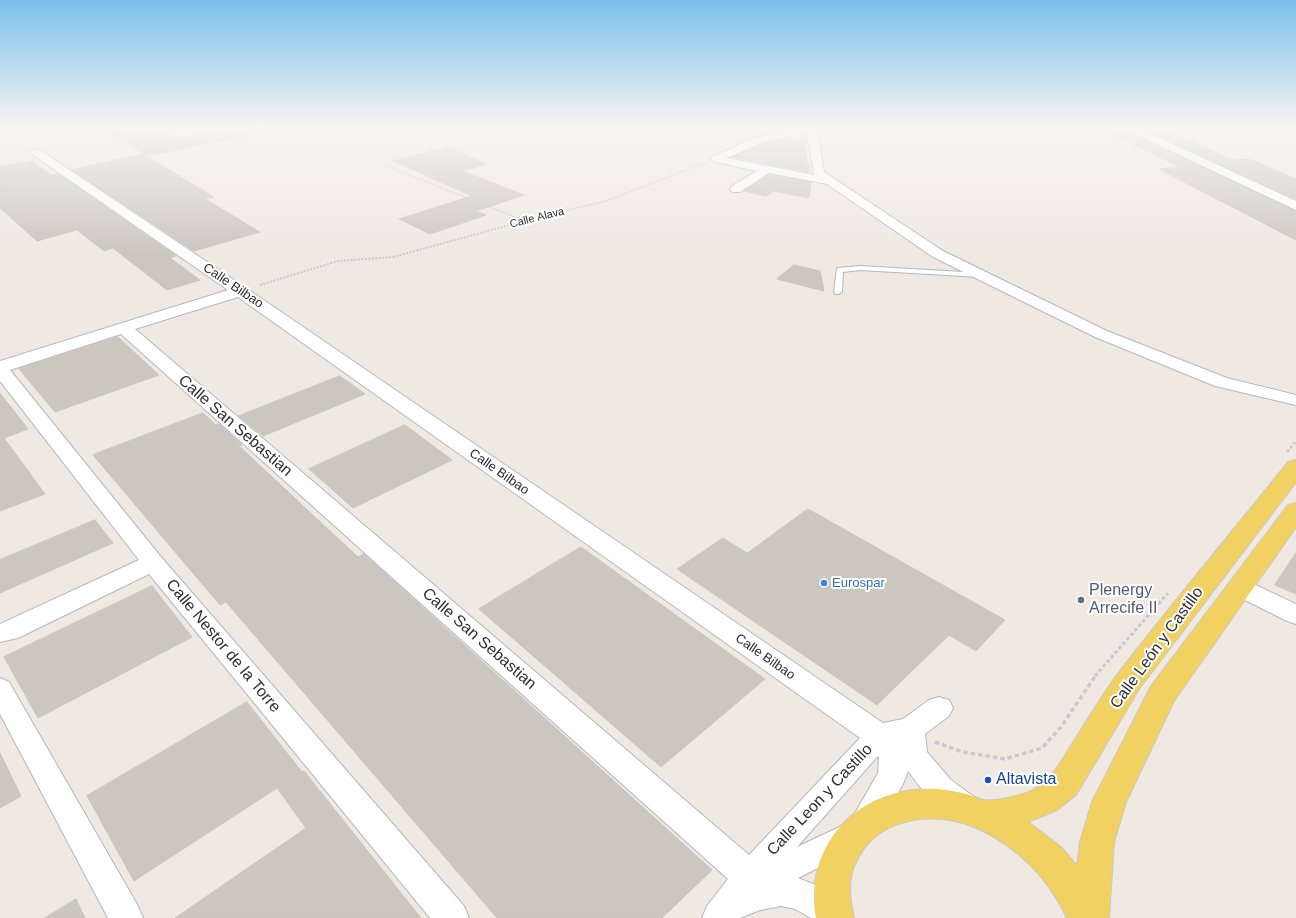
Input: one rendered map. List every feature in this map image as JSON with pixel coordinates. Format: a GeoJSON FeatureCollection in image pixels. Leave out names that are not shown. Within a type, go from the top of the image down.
{"type":"FeatureCollection","features":[{"type":"Feature","properties":{"kind":"main road","name":"Calle León y Castillo"},"geometry":{"type":"LineString","coordinates":[[976,813],[1017,811],[1045,800],[1064,785],[1129,681],[1289,462]]}},
{"type":"Feature","properties":{"kind":"main road"},"geometry":{"type":"LineString","coordinates":[[1090,918],[1096,842],[1109,802],[1162,694],[1296,510]]}},
{"type":"Feature","properties":{"kind":"main road"},"geometry":{"type":"LineString","coordinates":[[835,916],[831,890],[837,859],[859,829],[886,811],[911,804],[939,804],[976,813],[1005,826],[1024,838],[1042,853],[1062,875],[1079,901],[1086,918]]}},
{"type":"Feature","properties":{"kind":"street","name":"Calle Bilbao"},"geometry":{"type":"LineString","coordinates":[[61,169],[241,291],[590,536],[879,736],[894,755],[893,775],[859,829]]}},
{"type":"Feature","properties":{"kind":"street"},"geometry":{"type":"LineString","coordinates":[[736,190],[768,169],[832,182]]}},
{"type":"Feature","properties":{"kind":"street"},"geometry":{"type":"LineString","coordinates":[[818,169],[819,174],[938,254],[1101,334],[1221,382],[1296,400]]}},
{"type":"Feature","properties":{"kind":"street"},"geometry":{"type":"LineString","coordinates":[[1217,169],[1296,206]]}},
{"type":"Feature","properties":{"kind":"street"},"geometry":{"type":"LineString","coordinates":[[0,368],[241,291]]}},
{"type":"Feature","properties":{"kind":"street","name":"Calle San Sebastian"},"geometry":{"type":"LineString","coordinates":[[124,328],[734,899]]}},
{"type":"Feature","properties":{"kind":"street","name":"Calle Nestor de la Torre"},"geometry":{"type":"LineString","coordinates":[[0,368],[153,563],[452,918]]}},
{"type":"Feature","properties":{"kind":"street"},"geometry":{"type":"LineString","coordinates":[[1264,393],[1296,406]]}},
{"type":"Feature","properties":{"kind":"street"},"geometry":{"type":"LineString","coordinates":[[0,632],[9,631],[153,563]]}},
{"type":"Feature","properties":{"kind":"street"},"geometry":{"type":"LineString","coordinates":[[1239,587],[1296,614]]}},
{"type":"Feature","properties":{"kind":"street"},"geometry":{"type":"LineString","coordinates":[[0,689],[126,918]]}},
{"type":"Feature","properties":{"kind":"street","name":"Calle Leon y Castillo"},"geometry":{"type":"LineString","coordinates":[[734,899],[786,836],[879,736],[910,729],[939,708]]}},
{"type":"Feature","properties":{"kind":"street"},"geometry":{"type":"LineString","coordinates":[[910,729],[914,756],[917,761],[940,789],[976,813]]}},
{"type":"Feature","properties":{"kind":"street"},"geometry":{"type":"LineString","coordinates":[[879,736],[917,761]]}},
{"type":"Feature","properties":{"kind":"street"},"geometry":{"type":"LineString","coordinates":[[734,899],[794,864],[859,829]]}},
{"type":"Feature","properties":{"kind":"street"},"geometry":{"type":"LineString","coordinates":[[734,899],[786,890],[811,898],[835,916]]}},
{"type":"Feature","properties":{"kind":"lane"},"geometry":{"type":"LineString","coordinates":[[838,292],[840,270],[860,268],[980,275]]}},
{"type":"Feature","properties":{"kind":"path"},"geometry":{"type":"LineString","coordinates":[[394,169],[524,220]]}},
{"type":"Feature","properties":{"kind":"path","name":"Calle Alava"},"geometry":{"type":"LineString","coordinates":[[241,291],[338,261],[393,257],[524,220],[606,201],[690,169]]}},
{"type":"Feature","properties":{"kind":"path"},"geometry":{"type":"LineString","coordinates":[[1289,462],[1296,441]]}},
{"type":"Feature","properties":{"kind":"path"},"geometry":{"type":"LineString","coordinates":[[910,729],[938,744],[963,752],[1005,759],[1042,748],[1061,727],[1099,670],[1172,588]]}},
{"type":"Feature","properties":{"kind":"building"},"geometry":{"type":"Polygon","coordinates":[[[0,169],[43,169],[51,175],[57,173],[176,256],[170,258],[200,280],[167,290],[113,248],[104,251],[77,230],[37,241],[0,208],[0,169]]]}},
{"type":"Feature","properties":{"kind":"building"},"geometry":{"type":"Polygon","coordinates":[[[168,169],[214,197],[205,199],[260,232],[194,251],[72,170],[168,169]]]}},
{"type":"Feature","properties":{"kind":"building"},"geometry":{"type":"Polygon","coordinates":[[[411,169],[470,169],[462,171],[524,195],[476,211],[486,215],[430,234],[399,219],[472,196],[411,169]]]}},
{"type":"Feature","properties":{"kind":"building"},"geometry":{"type":"Polygon","coordinates":[[[793,169],[809,169],[809,172],[793,169]]]}},
{"type":"Feature","properties":{"kind":"building"},"geometry":{"type":"Polygon","coordinates":[[[1159,169],[1206,169],[1296,211],[1296,240],[1159,169]]]}},
{"type":"Feature","properties":{"kind":"building"},"geometry":{"type":"Polygon","coordinates":[[[1230,169],[1273,169],[1296,179],[1296,199],[1230,169]]]}},
{"type":"Feature","properties":{"kind":"building"},"geometry":{"type":"Polygon","coordinates":[[[769,175],[811,182],[809,198],[774,191],[766,196],[744,191],[769,175]]]}},
{"type":"Feature","properties":{"kind":"building"},"geometry":{"type":"Polygon","coordinates":[[[794,265],[820,271],[824,291],[777,279],[794,265]]]}},
{"type":"Feature","properties":{"kind":"building"},"geometry":{"type":"Polygon","coordinates":[[[118,337],[159,375],[55,412],[19,369],[118,337]]]}},
{"type":"Feature","properties":{"kind":"building"},"geometry":{"type":"Polygon","coordinates":[[[340,376],[365,394],[263,436],[239,416],[340,376]]]}},
{"type":"Feature","properties":{"kind":"building"},"geometry":{"type":"Polygon","coordinates":[[[0,393],[28,429],[4,438],[45,494],[0,511],[0,393]]]}},
{"type":"Feature","properties":{"kind":"building"},"geometry":{"type":"Polygon","coordinates":[[[203,413],[216,425],[219,424],[242,445],[239,446],[358,557],[364,554],[712,870],[662,918],[497,918],[226,602],[220,605],[93,455],[203,413]]]}},
{"type":"Feature","properties":{"kind":"building"},"geometry":{"type":"Polygon","coordinates":[[[405,425],[452,460],[353,508],[309,469],[405,425]]]}},
{"type":"Feature","properties":{"kind":"building"},"geometry":{"type":"Polygon","coordinates":[[[808,509],[1005,620],[976,651],[949,635],[877,705],[677,569],[723,538],[747,553],[808,509]]]}},
{"type":"Feature","properties":{"kind":"building"},"geometry":{"type":"Polygon","coordinates":[[[95,520],[113,543],[0,593],[0,560],[95,520]]]}},
{"type":"Feature","properties":{"kind":"building"},"geometry":{"type":"Polygon","coordinates":[[[581,547],[765,679],[661,767],[479,609],[581,547]]]}},
{"type":"Feature","properties":{"kind":"building"},"geometry":{"type":"Polygon","coordinates":[[[1296,553],[1296,594],[1275,585],[1296,553]]]}},
{"type":"Feature","properties":{"kind":"building"},"geometry":{"type":"Polygon","coordinates":[[[152,586],[192,637],[38,718],[4,657],[152,586]]]}},
{"type":"Feature","properties":{"kind":"building"},"geometry":{"type":"Polygon","coordinates":[[[247,702],[421,918],[175,918],[306,828],[277,788],[134,881],[87,796],[247,702]]]}},
{"type":"Feature","properties":{"kind":"building"},"geometry":{"type":"Polygon","coordinates":[[[0,753],[21,796],[0,808],[0,753]]]}},
{"type":"Feature","properties":{"kind":"building"},"geometry":{"type":"Polygon","coordinates":[[[76,899],[85,918],[45,918],[76,899]]]}},
{"type":"Feature","properties":{"kind":"place","name":"Eurospar"},"geometry":{"type":"Point","coordinates":[824,583]}},
{"type":"Feature","properties":{"kind":"place","name":"Plenergy Arrecife II"},"geometry":{"type":"Point","coordinates":[1081,600]}},
{"type":"Feature","properties":{"kind":"place","name":"Altavista"},"geometry":{"type":"Point","coordinates":[988,780]}}]}
